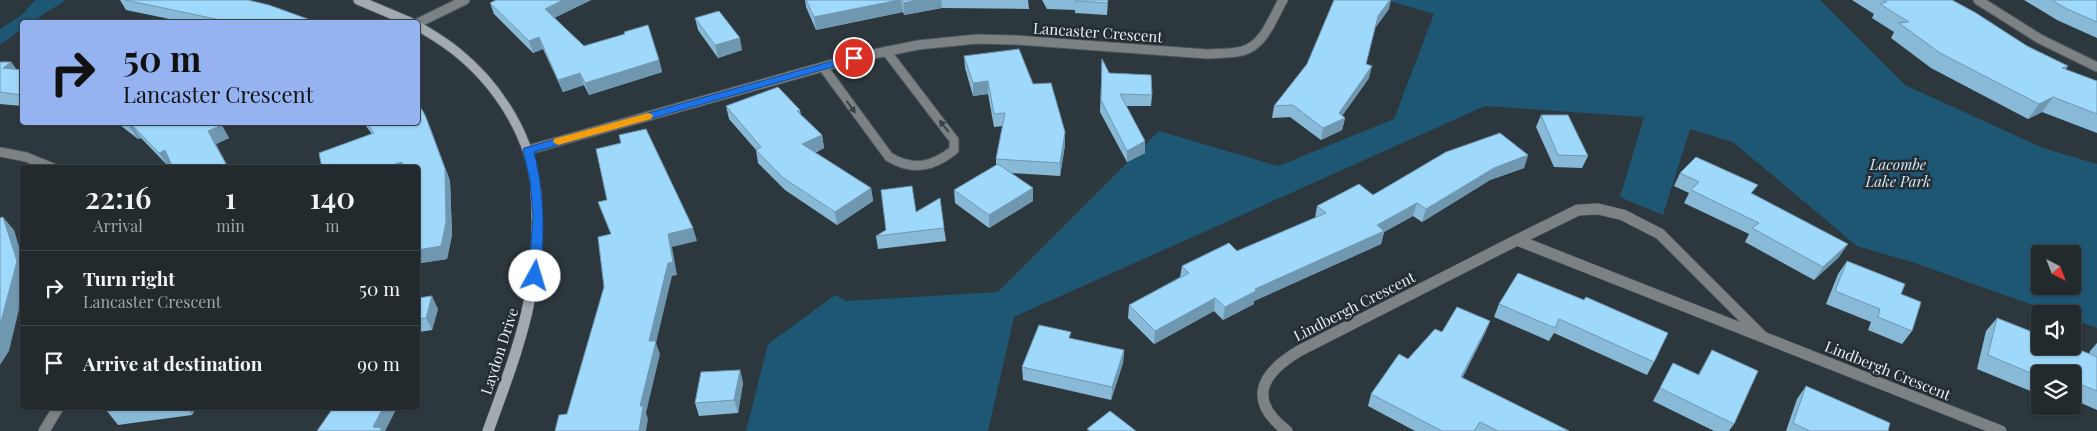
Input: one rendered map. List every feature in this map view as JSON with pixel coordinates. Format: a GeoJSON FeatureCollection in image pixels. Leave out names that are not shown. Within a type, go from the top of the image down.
{"type":"FeatureCollection","features":[{"type":"Feature","properties":{"kind":"street"},"geometry":{"type":"LineString","coordinates":[[358,0],[406,20]]}},
{"type":"Feature","properties":{"kind":"street"},"geometry":{"type":"LineString","coordinates":[[420,24],[465,0]]}},
{"type":"Feature","properties":{"kind":"street","name":"Lancaster Crescent"},"geometry":{"type":"LineString","coordinates":[[528,150],[822,67],[886,51],[925,44],[977,39],[1207,54],[1243,51],[1254,46],[1263,36],[1283,0]]}},
{"type":"Feature","properties":{"kind":"street"},"geometry":{"type":"LineString","coordinates":[[1978,0],[2040,39],[2097,66]]}},
{"type":"Feature","properties":{"kind":"street","name":"Laydon Drive"},"geometry":{"type":"LineString","coordinates":[[420,26],[460,55],[488,82],[516,122],[528,150],[538,195],[539,239],[531,297],[520,341],[488,431]]}},
{"type":"Feature","properties":{"kind":"street"},"geometry":{"type":"LineString","coordinates":[[822,67],[888,157],[900,164],[914,166],[928,166],[943,160],[954,150],[954,140],[886,51]]}},
{"type":"Feature","properties":{"kind":"street"},"geometry":{"type":"LineString","coordinates":[[0,152],[26,157],[46,165]]}},
{"type":"Feature","properties":{"kind":"street","name":"Lindbergh Crescent"},"geometry":{"type":"LineString","coordinates":[[1287,431],[1264,408],[1262,396],[1270,372],[1283,361],[1299,351],[1578,210],[1598,209],[1623,215],[1660,234],[1763,337]]}},
{"type":"Feature","properties":{"kind":"street","name":"Lindbergh Crescent"},"geometry":{"type":"LineString","coordinates":[[1516,240],[2001,431]]}},
{"type":"Feature","properties":{"kind":"street"},"geometry":{"type":"LineString","coordinates":[[44,431],[57,410]]}},
{"type":"Feature","properties":{"kind":"green space"},"geometry":{"type":"Polygon","coordinates":[[[35,0],[66,0],[34,20],[20,20],[20,30],[0,45],[0,29],[22,15],[35,0]]]}},
{"type":"Feature","properties":{"kind":"green space","name":"Lacombe Lake Park"},"geometry":{"type":"Polygon","coordinates":[[[1386,0],[1820,0],[1905,85],[2043,148],[2097,164],[2097,328],[2081,322],[2081,305],[2033,305],[1915,263],[1857,246],[1733,142],[1690,129],[1663,215],[1620,197],[1644,117],[1485,106],[1014,317],[988,431],[746,431],[768,344],[835,295],[847,301],[998,292],[1159,131],[1278,166],[1394,119],[1434,14],[1386,0]]]}},
{"type":"Feature","properties":{"kind":"building"},"geometry":{"type":"Polygon","coordinates":[[[125,0],[248,0],[269,5],[310,20],[220,20],[125,0]]]}},
{"type":"Feature","properties":{"kind":"building"},"geometry":{"type":"Polygon","coordinates":[[[496,0],[563,0],[545,9],[584,46],[648,25],[659,60],[585,83],[580,73],[558,80],[539,37],[529,41],[490,3],[496,0]]]}},
{"type":"Feature","properties":{"kind":"building"},"geometry":{"type":"Polygon","coordinates":[[[806,0],[899,0],[814,17],[806,0]]]}},
{"type":"Feature","properties":{"kind":"building"},"geometry":{"type":"Polygon","coordinates":[[[902,0],[918,0],[903,3],[902,0]]]}},
{"type":"Feature","properties":{"kind":"building"},"geometry":{"type":"Polygon","coordinates":[[[1076,0],[1108,0],[1107,3],[1076,0]]]}},
{"type":"Feature","properties":{"kind":"building"},"geometry":{"type":"Polygon","coordinates":[[[1334,0],[1390,0],[1378,16],[1366,64],[1372,66],[1339,113],[1345,118],[1323,128],[1293,105],[1274,106],[1307,64],[1334,0]]]}},
{"type":"Feature","properties":{"kind":"building"},"geometry":{"type":"Polygon","coordinates":[[[1883,0],[1952,0],[2027,46],[2068,66],[2062,68],[2097,81],[2097,114],[2053,97],[2039,104],[1940,53],[1899,23],[1909,22],[1880,4],[1887,2],[1883,0]]]}},
{"type":"Feature","properties":{"kind":"building"},"geometry":{"type":"Polygon","coordinates":[[[2052,0],[2097,0],[2097,22],[2065,8],[2052,0]]]}},
{"type":"Feature","properties":{"kind":"building"},"geometry":{"type":"Polygon","coordinates":[[[719,11],[740,38],[715,45],[695,18],[719,11]]]}},
{"type":"Feature","properties":{"kind":"building"},"geometry":{"type":"Polygon","coordinates":[[[1019,49],[1033,84],[1051,83],[1065,132],[1060,163],[996,159],[1005,113],[994,114],[988,81],[973,83],[964,56],[1019,49]]]}},
{"type":"Feature","properties":{"kind":"building"},"geometry":{"type":"Polygon","coordinates":[[[1102,59],[1109,73],[1151,75],[1152,95],[1120,94],[1145,141],[1127,151],[1101,100],[1102,59]]]}},
{"type":"Feature","properties":{"kind":"building"},"geometry":{"type":"Polygon","coordinates":[[[0,62],[11,62],[3,68],[20,70],[20,95],[0,92],[0,62]]]}},
{"type":"Feature","properties":{"kind":"building"},"geometry":{"type":"Polygon","coordinates":[[[778,87],[800,110],[797,111],[822,135],[802,144],[871,188],[835,212],[782,177],[756,150],[761,147],[726,106],[778,87]]]}},
{"type":"Feature","properties":{"kind":"building"},"geometry":{"type":"Polygon","coordinates":[[[420,106],[445,169],[446,222],[441,246],[420,250],[420,165],[402,165],[402,162],[392,165],[321,165],[319,153],[374,133],[368,125],[420,125],[420,106]]]}},
{"type":"Feature","properties":{"kind":"building"},"geometry":{"type":"Polygon","coordinates":[[[1541,115],[1568,115],[1588,156],[1558,155],[1541,115]]]}},
{"type":"Feature","properties":{"kind":"building"},"geometry":{"type":"Polygon","coordinates":[[[132,125],[222,125],[208,131],[226,165],[172,165],[165,150],[159,153],[132,125]]]}},
{"type":"Feature","properties":{"kind":"building"},"geometry":{"type":"Polygon","coordinates":[[[646,129],[693,228],[668,234],[673,262],[668,263],[649,341],[656,341],[640,406],[643,406],[639,431],[555,431],[559,415],[567,414],[604,287],[598,237],[611,234],[598,202],[607,200],[596,149],[621,143],[619,135],[646,129]]]}},
{"type":"Feature","properties":{"kind":"building"},"geometry":{"type":"Polygon","coordinates":[[[1500,133],[1528,155],[1494,168],[1426,209],[1417,203],[1377,225],[1384,231],[1255,289],[1256,291],[1225,307],[1215,298],[1155,331],[1129,305],[1189,273],[1182,266],[1229,243],[1237,251],[1326,213],[1317,206],[1359,184],[1373,195],[1446,152],[1500,133]]]}},
{"type":"Feature","properties":{"kind":"building"},"geometry":{"type":"Polygon","coordinates":[[[1696,157],[1758,185],[1751,193],[1848,244],[1823,267],[1752,228],[1759,223],[1691,190],[1699,182],[1680,173],[1696,157]]]}},
{"type":"Feature","properties":{"kind":"building"},"geometry":{"type":"Polygon","coordinates":[[[998,164],[1033,188],[989,215],[954,190],[998,164]]]}},
{"type":"Feature","properties":{"kind":"building"},"geometry":{"type":"Polygon","coordinates":[[[912,186],[916,212],[940,198],[944,228],[876,236],[886,230],[881,190],[912,186]]]}},
{"type":"Feature","properties":{"kind":"building"},"geometry":{"type":"Polygon","coordinates":[[[3,217],[17,261],[0,325],[0,218],[3,217]]]}},
{"type":"Feature","properties":{"kind":"building"},"geometry":{"type":"Polygon","coordinates":[[[1847,261],[1905,284],[1901,294],[1921,302],[1912,331],[1878,317],[1880,309],[1835,291],[1847,261]]]}},
{"type":"Feature","properties":{"kind":"building"},"geometry":{"type":"Polygon","coordinates":[[[1518,273],[1584,300],[1586,297],[1668,333],[1654,362],[1559,319],[1555,328],[1499,304],[1518,273]]]}},
{"type":"Feature","properties":{"kind":"building"},"geometry":{"type":"Polygon","coordinates":[[[432,296],[426,318],[420,319],[420,298],[432,296]]]}},
{"type":"Feature","properties":{"kind":"building"},"geometry":{"type":"Polygon","coordinates":[[[1457,307],[1490,321],[1461,377],[1569,431],[1498,431],[1480,422],[1474,431],[1442,431],[1371,394],[1399,354],[1408,359],[1435,329],[1442,332],[1457,307]]]}},
{"type":"Feature","properties":{"kind":"building"},"geometry":{"type":"Polygon","coordinates":[[[1997,318],[2031,331],[2031,355],[2081,355],[2081,350],[2097,357],[2097,391],[2081,385],[2081,365],[2031,365],[2031,373],[1988,355],[1997,318]]]}},
{"type":"Feature","properties":{"kind":"building"},"geometry":{"type":"Polygon","coordinates":[[[1039,325],[1071,332],[1069,338],[1124,350],[1112,387],[1022,367],[1039,325]]]}},
{"type":"Feature","properties":{"kind":"building"},"geometry":{"type":"Polygon","coordinates":[[[1712,350],[1758,371],[1734,424],[1660,388],[1673,363],[1699,375],[1712,350]]]}},
{"type":"Feature","properties":{"kind":"building"},"geometry":{"type":"Polygon","coordinates":[[[740,370],[734,400],[695,403],[701,372],[740,370]]]}},
{"type":"Feature","properties":{"kind":"building"},"geometry":{"type":"Polygon","coordinates":[[[1806,386],[1890,423],[1888,431],[1810,431],[1793,423],[1806,386]]]}},
{"type":"Feature","properties":{"kind":"building"},"geometry":{"type":"Polygon","coordinates":[[[332,410],[382,410],[373,427],[382,428],[380,431],[317,431],[332,410]]]}},
{"type":"Feature","properties":{"kind":"building"},"geometry":{"type":"Polygon","coordinates":[[[1110,411],[1136,431],[1090,431],[1087,429],[1110,411]]]}},
{"type":"Feature","properties":{"kind":"slow traffic"},"geometry":{"type":"LineString","coordinates":[[558,142],[648,116]]}},
{"type":"Feature","properties":{"kind":"route"},"geometry":{"type":"LineString","coordinates":[[535,276],[539,239],[538,195],[528,150],[854,58]]}}]}
